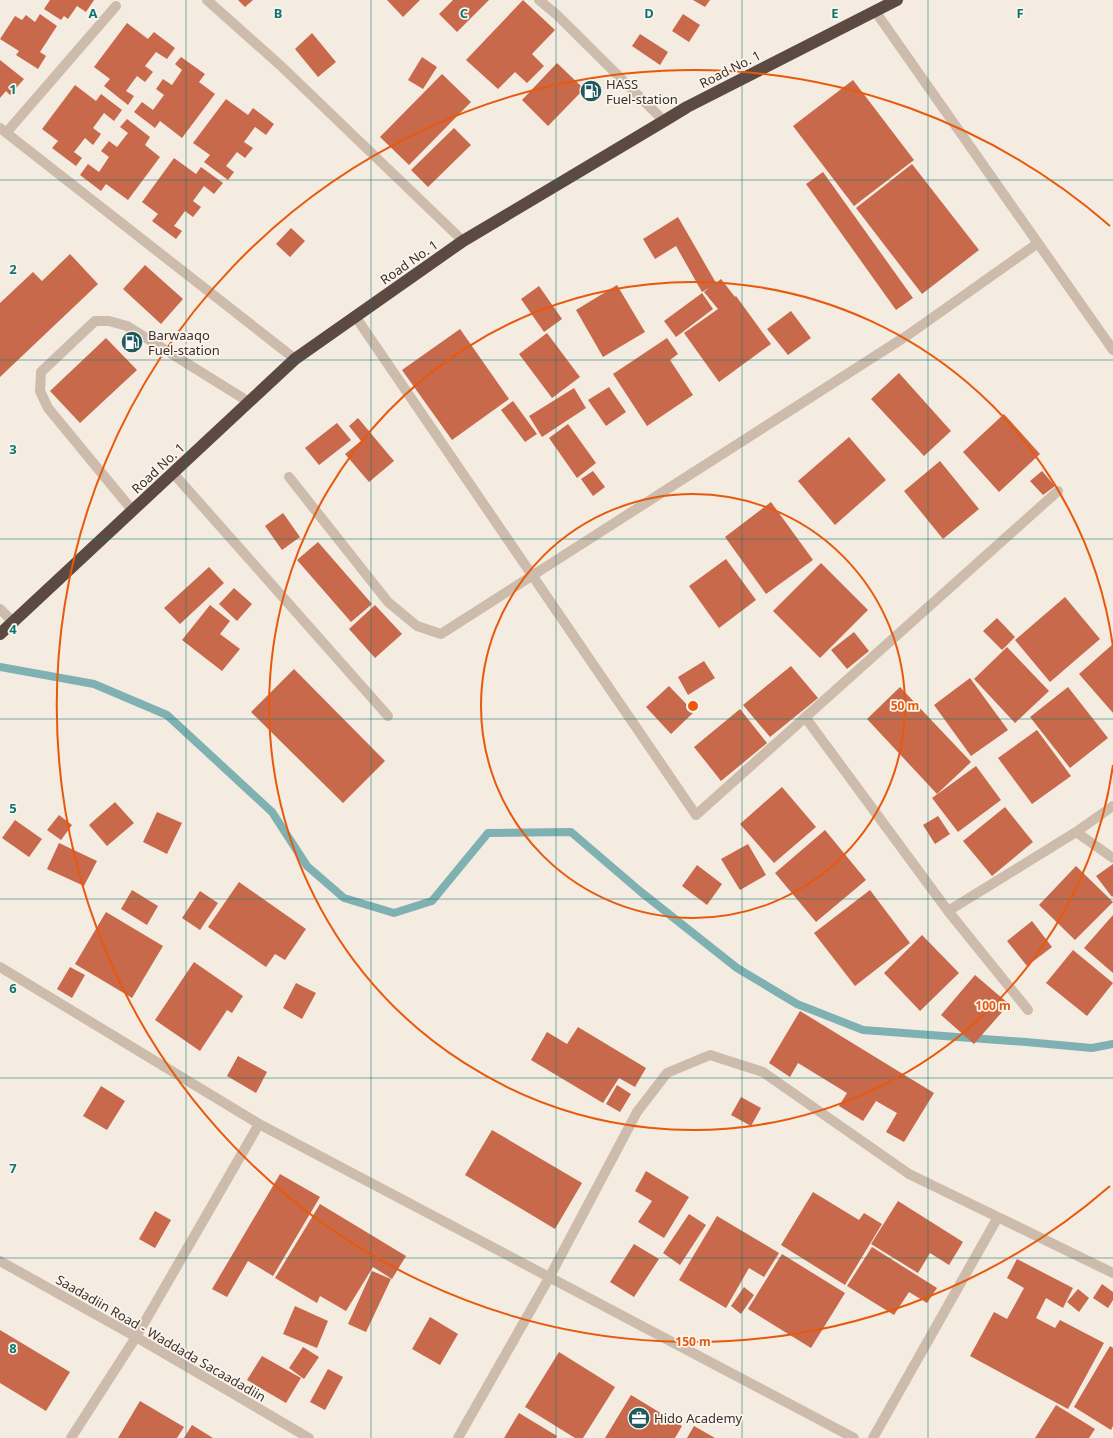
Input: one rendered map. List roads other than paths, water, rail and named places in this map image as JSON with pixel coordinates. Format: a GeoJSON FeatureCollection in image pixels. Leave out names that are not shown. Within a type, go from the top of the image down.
{"type":"FeatureCollection","features":[{"type":"Feature","properties":{"kind":"highway","name":"Road No. 1"},"geometry":{"type":"LineString","coordinates":[[0,634],[295,359],[355,316],[464,241],[687,107],[897,0]]}},
{"type":"Feature","properties":{"kind":"street"},"geometry":{"type":"LineString","coordinates":[[207,0],[281,66],[464,241]]}},
{"type":"Feature","properties":{"kind":"street"},"geometry":{"type":"LineString","coordinates":[[539,0],[557,15],[664,121]]}},
{"type":"Feature","properties":{"kind":"street"},"geometry":{"type":"LineString","coordinates":[[116,6],[3,131],[295,359]]}},
{"type":"Feature","properties":{"kind":"street"},"geometry":{"type":"LineString","coordinates":[[875,11],[1113,350]]}},
{"type":"Feature","properties":{"kind":"street"},"geometry":{"type":"LineString","coordinates":[[290,477],[388,602],[417,626],[441,634],[908,335],[1038,243]]}},
{"type":"Feature","properties":{"kind":"street"},"geometry":{"type":"LineString","coordinates":[[355,316],[696,815],[1058,491]]}},
{"type":"Feature","properties":{"kind":"street"},"geometry":{"type":"LineString","coordinates":[[132,510],[48,408],[40,391],[41,372],[95,321],[109,321],[127,326],[249,402]]}},
{"type":"Feature","properties":{"kind":"street"},"geometry":{"type":"LineString","coordinates":[[173,472],[388,716]]}},
{"type":"Feature","properties":{"kind":"street"},"geometry":{"type":"LineString","coordinates":[[0,609],[13,622]]}},
{"type":"Feature","properties":{"kind":"street"},"geometry":{"type":"LineString","coordinates":[[805,717],[948,911],[1028,1010]]}},
{"type":"Feature","properties":{"kind":"street"},"geometry":{"type":"LineString","coordinates":[[948,911],[1076,832],[1113,806]]}},
{"type":"Feature","properties":{"kind":"street"},"geometry":{"type":"LineString","coordinates":[[1076,832],[1113,858]]}},
{"type":"Feature","properties":{"kind":"street"},"geometry":{"type":"LineString","coordinates":[[0,967],[259,1124],[854,1438]]}},
{"type":"Feature","properties":{"kind":"street"},"geometry":{"type":"LineString","coordinates":[[458,1438],[550,1278],[637,1112],[667,1073],[710,1055],[763,1072],[909,1174],[1113,1273]]}},
{"type":"Feature","properties":{"kind":"street"},"geometry":{"type":"LineString","coordinates":[[71,1438],[136,1337],[259,1124]]}},
{"type":"Feature","properties":{"kind":"street"},"geometry":{"type":"LineString","coordinates":[[873,1438],[998,1217]]}},
{"type":"Feature","properties":{"kind":"street","name":"Saadadiin Road - Waddada Sacaadadiin"},"geometry":{"type":"LineString","coordinates":[[0,1261],[136,1337],[292,1434],[309,1438]]}},
{"type":"Feature","properties":{"kind":"waterway"},"geometry":{"type":"LineString","coordinates":[[0,667],[94,684],[167,715],[272,812],[307,866],[344,898],[394,913],[432,901],[488,833],[571,832],[641,892],[737,968],[797,1004],[863,1030],[1092,1048],[1113,1044]]}},
{"type":"Feature","properties":{"kind":"place","name":"HASS Fuel-station"},"geometry":{"type":"Point","coordinates":[591,91]}},
{"type":"Feature","properties":{"kind":"place","name":"Barwaaqo Fuel-station"},"geometry":{"type":"Point","coordinates":[132,342]}},
{"type":"Feature","properties":{"kind":"place","name":"Hido Academy"},"geometry":{"type":"Point","coordinates":[639,1418]}}]}
